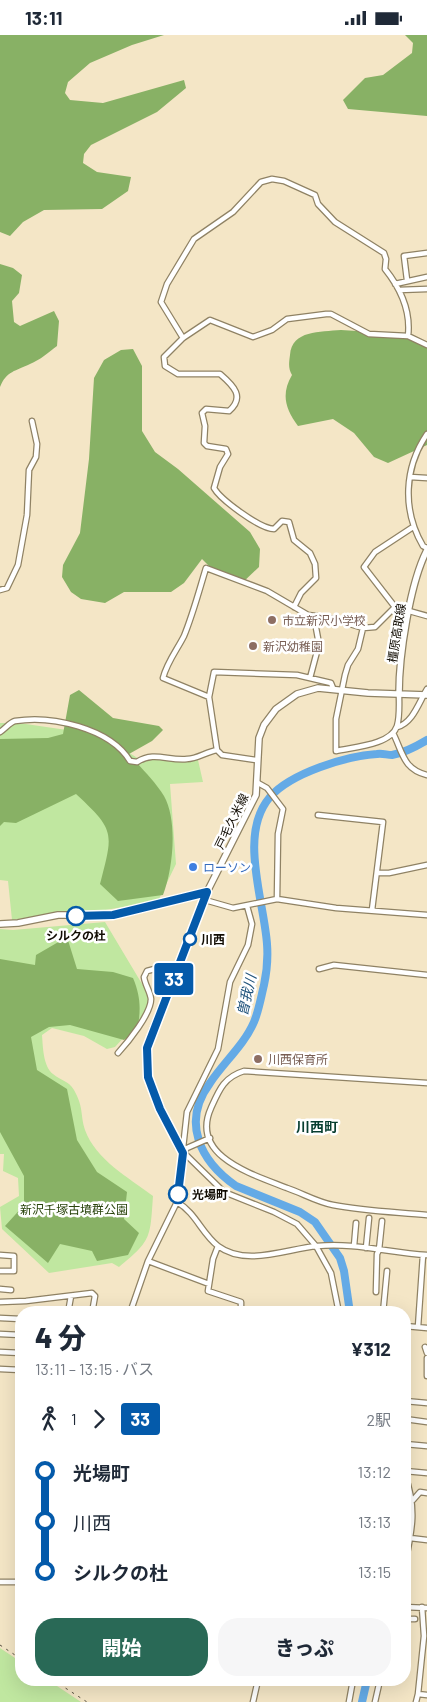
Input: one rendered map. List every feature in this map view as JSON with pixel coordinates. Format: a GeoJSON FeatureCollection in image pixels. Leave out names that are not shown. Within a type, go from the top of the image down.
{"type":"FeatureCollection","features":[{"type":"Feature","properties":{"kind":"main road","name":"橿原高取線"},"geometry":{"type":"LineString","coordinates":[[399,694],[401,664],[417,571],[427,549]]}},
{"type":"Feature","properties":{"kind":"main road","name":"戸毛久米線"},"geometry":{"type":"LineString","coordinates":[[207,892],[256,795],[258,783],[256,760],[261,732],[276,709],[285,701],[305,691],[333,688],[368,693],[399,694]]}},
{"type":"Feature","properties":{"kind":"main road"},"geometry":{"type":"LineString","coordinates":[[399,694],[426,693]]}},
{"type":"Feature","properties":{"kind":"main road"},"geometry":{"type":"LineString","coordinates":[[0,924],[10,925],[58,915],[113,915],[207,892]]}},
{"type":"Feature","properties":{"kind":"street"},"geometry":{"type":"LineString","coordinates":[[183,338],[161,302],[167,284],[194,239],[226,218],[261,183],[269,180],[284,181],[315,195],[318,204],[335,223],[384,253],[386,259],[385,269],[395,284],[408,312],[410,321],[408,337]]}},
{"type":"Feature","properties":{"kind":"street"},"geometry":{"type":"LineString","coordinates":[[407,280],[404,256],[427,253]]}},
{"type":"Feature","properties":{"kind":"street"},"geometry":{"type":"LineString","coordinates":[[395,284],[427,277]]}},
{"type":"Feature","properties":{"kind":"street"},"geometry":{"type":"LineString","coordinates":[[398,290],[427,289]]}},
{"type":"Feature","properties":{"kind":"street"},"geometry":{"type":"LineString","coordinates":[[294,607],[300,593],[316,579],[315,564],[310,553],[294,540],[288,522],[285,520],[274,529],[265,527],[217,494],[215,482],[228,454],[226,449],[207,446],[204,443],[205,426],[202,413],[206,409],[229,411],[239,395],[220,374],[178,373],[165,367],[163,363],[166,353],[183,338],[210,320],[253,337],[272,330],[287,319],[326,314],[331,314],[369,334],[408,337],[427,345]]}},
{"type":"Feature","properties":{"kind":"street"},"geometry":{"type":"LineString","coordinates":[[0,590],[7,588],[18,565],[26,515],[29,470],[36,457],[32,421]]}},
{"type":"Feature","properties":{"kind":"street"},"geometry":{"type":"LineString","coordinates":[[427,434],[416,454],[410,477],[410,515],[413,527],[427,549]]}},
{"type":"Feature","properties":{"kind":"street"},"geometry":{"type":"LineString","coordinates":[[410,477],[427,478]]}},
{"type":"Feature","properties":{"kind":"street"},"geometry":{"type":"LineString","coordinates":[[413,527],[375,552],[364,567],[395,607],[427,616]]}},
{"type":"Feature","properties":{"kind":"street"},"geometry":{"type":"LineString","coordinates":[[209,697],[162,678],[166,665],[183,637],[191,618],[206,568],[254,585],[314,617],[330,618],[363,628],[375,627],[395,607]]}},
{"type":"Feature","properties":{"kind":"street"},"geometry":{"type":"LineString","coordinates":[[310,678],[319,644],[314,617]]}},
{"type":"Feature","properties":{"kind":"street"},"geometry":{"type":"LineString","coordinates":[[363,628],[358,649],[348,665],[336,719],[336,751],[384,739],[393,733],[397,727],[399,694]]}},
{"type":"Feature","properties":{"kind":"street"},"geometry":{"type":"LineString","coordinates":[[256,760],[222,755],[217,750],[209,697],[214,671],[297,675],[332,683],[333,688]]}},
{"type":"Feature","properties":{"kind":"street"},"geometry":{"type":"LineString","coordinates":[[397,727],[403,725],[412,715],[426,693]]}},
{"type":"Feature","properties":{"kind":"street"},"geometry":{"type":"LineString","coordinates":[[0,732],[13,721],[64,721],[101,735],[120,746],[130,761],[137,762],[145,757],[154,755],[186,760],[217,750]]}},
{"type":"Feature","properties":{"kind":"street"},"geometry":{"type":"LineString","coordinates":[[393,733],[405,761],[419,773],[427,775]]}},
{"type":"Feature","properties":{"kind":"street"},"geometry":{"type":"LineString","coordinates":[[258,783],[267,788],[284,809],[278,834],[274,900]]}},
{"type":"Feature","properties":{"kind":"street"},"geometry":{"type":"LineString","coordinates":[[318,815],[383,823],[372,910]]}},
{"type":"Feature","properties":{"kind":"street"},"geometry":{"type":"LineString","coordinates":[[377,873],[389,873],[427,865]]}},
{"type":"Feature","properties":{"kind":"street"},"geometry":{"type":"LineString","coordinates":[[207,892],[152,1030],[147,1048],[148,1077],[160,1109],[183,1153],[224,1192],[297,1224],[318,1246],[331,1273],[338,1306]]}},
{"type":"Feature","properties":{"kind":"street"},"geometry":{"type":"LineString","coordinates":[[205,900],[224,907],[249,906],[274,900],[336,908],[427,915]]}},
{"type":"Feature","properties":{"kind":"street"},"geometry":{"type":"LineString","coordinates":[[132,1306],[148,1261],[177,1202],[190,1103],[218,1049],[230,982],[248,945],[252,924],[249,906]]}},
{"type":"Feature","properties":{"kind":"street"},"geometry":{"type":"LineString","coordinates":[[319,969],[334,965],[364,966],[427,975]]}},
{"type":"Feature","properties":{"kind":"street"},"geometry":{"type":"LineString","coordinates":[[118,1053],[132,1037],[150,1005],[150,994],[144,977],[147,971],[155,967],[162,967],[176,973]]}},
{"type":"Feature","properties":{"kind":"street"},"geometry":{"type":"LineString","coordinates":[[427,1083],[244,1071],[229,1077],[221,1085],[208,1115],[207,1125],[209,1139],[218,1152],[238,1169],[324,1204],[427,1215]]}},
{"type":"Feature","properties":{"kind":"street"},"geometry":{"type":"LineString","coordinates":[[183,1153],[187,1148],[209,1139]]}},
{"type":"Feature","properties":{"kind":"street"},"geometry":{"type":"LineString","coordinates":[[177,1202],[188,1209],[218,1246],[244,1258],[318,1246],[343,1244],[425,1255],[418,1327]]}},
{"type":"Feature","properties":{"kind":"street"},"geometry":{"type":"LineString","coordinates":[[366,1248],[369,1218]]}},
{"type":"Feature","properties":{"kind":"street"},"geometry":{"type":"LineString","coordinates":[[376,1292],[377,1254],[382,1221]]}},
{"type":"Feature","properties":{"kind":"street"},"geometry":{"type":"LineString","coordinates":[[354,1246],[356,1223]]}},
{"type":"Feature","properties":{"kind":"street"},"geometry":{"type":"LineString","coordinates":[[218,1246],[213,1259],[208,1291],[241,1302],[241,1306]]}},
{"type":"Feature","properties":{"kind":"street"},"geometry":{"type":"LineString","coordinates":[[0,1255],[14,1256],[14,1271],[0,1271]]}},
{"type":"Feature","properties":{"kind":"street"},"geometry":{"type":"LineString","coordinates":[[148,1261],[209,1284]]}},
{"type":"Feature","properties":{"kind":"street"},"geometry":{"type":"LineString","coordinates":[[384,1306],[387,1271]]}},
{"type":"Feature","properties":{"kind":"street"},"geometry":{"type":"LineString","coordinates":[[0,1289],[11,1290]]}},
{"type":"Feature","properties":{"kind":"street"},"geometry":{"type":"LineString","coordinates":[[0,1302],[26,1301],[92,1293],[95,1296],[93,1306]]}},
{"type":"Feature","properties":{"kind":"street"},"geometry":{"type":"LineString","coordinates":[[69,1306],[70,1296]]}},
{"type":"Feature","properties":{"kind":"street"},"geometry":{"type":"LineString","coordinates":[[0,1318],[15,1319]]}},
{"type":"Feature","properties":{"kind":"street"},"geometry":{"type":"LineString","coordinates":[[411,1326],[427,1327]]}},
{"type":"Feature","properties":{"kind":"street"},"geometry":{"type":"LineString","coordinates":[[0,1334],[15,1335]]}},
{"type":"Feature","properties":{"kind":"street"},"geometry":{"type":"LineString","coordinates":[[425,1347],[427,1353]]}},
{"type":"Feature","properties":{"kind":"street"},"geometry":{"type":"LineString","coordinates":[[0,1351],[15,1352]]}},
{"type":"Feature","properties":{"kind":"street"},"geometry":{"type":"LineString","coordinates":[[427,1358],[427,1376]]}},
{"type":"Feature","properties":{"kind":"street"},"geometry":{"type":"LineString","coordinates":[[0,1369],[15,1370]]}},
{"type":"Feature","properties":{"kind":"street"},"geometry":{"type":"LineString","coordinates":[[411,1402],[427,1403]]}},
{"type":"Feature","properties":{"kind":"street"},"geometry":{"type":"LineString","coordinates":[[411,1420],[427,1422]]}},
{"type":"Feature","properties":{"kind":"street"},"geometry":{"type":"LineString","coordinates":[[411,1445],[427,1446]]}},
{"type":"Feature","properties":{"kind":"street"},"geometry":{"type":"LineString","coordinates":[[411,1472],[427,1473]]}},
{"type":"Feature","properties":{"kind":"street"},"geometry":{"type":"LineString","coordinates":[[413,1499],[420,1492],[427,1493]]}},
{"type":"Feature","properties":{"kind":"street"},"geometry":{"type":"LineString","coordinates":[[411,1493],[413,1499],[411,1525]]}},
{"type":"Feature","properties":{"kind":"street"},"geometry":{"type":"LineString","coordinates":[[411,1538],[427,1539]]}},
{"type":"Feature","properties":{"kind":"street"},"geometry":{"type":"LineString","coordinates":[[0,1582],[15,1582]]}},
{"type":"Feature","properties":{"kind":"street"},"geometry":{"type":"LineString","coordinates":[[411,1607],[425,1608],[424,1636],[416,1702]]}},
{"type":"Feature","properties":{"kind":"street"},"geometry":{"type":"LineString","coordinates":[[253,1702],[257,1686]]}},
{"type":"Feature","properties":{"kind":"street"},"geometry":{"type":"LineString","coordinates":[[349,1702],[352,1686]]}},
{"type":"Feature","properties":{"kind":"street"},"geometry":{"type":"LineString","coordinates":[[375,1702],[379,1686]]}},
{"type":"Feature","properties":{"kind":"street"},"geometry":{"type":"LineString","coordinates":[[418,1694],[427,1695]]}},
{"type":"Feature","properties":{"kind":"green space"},"geometry":{"type":"Polygon","coordinates":[[[0,35],[164,35],[132,45],[90,63],[68,82],[65,93],[70,100],[103,103],[184,80],[186,88],[157,112],[91,145],[84,154],[83,163],[97,172],[131,177],[128,191],[102,209],[44,210],[23,222],[10,236],[0,232],[0,35]]]}},
{"type":"Feature","properties":{"kind":"green space"},"geometry":{"type":"Polygon","coordinates":[[[405,35],[427,35],[427,116],[348,109],[343,100],[365,78],[383,75],[412,53],[413,43],[405,35]]]}},
{"type":"Feature","properties":{"kind":"green space"},"geometry":{"type":"Polygon","coordinates":[[[0,264],[13,268],[22,275],[19,293],[12,301],[14,322],[20,326],[54,311],[59,321],[57,346],[37,360],[8,375],[0,387],[0,264]]]}},
{"type":"Feature","properties":{"kind":"green space"},"geometry":{"type":"Polygon","coordinates":[[[341,330],[404,334],[415,341],[427,342],[427,445],[388,463],[374,457],[354,433],[333,419],[298,426],[287,407],[286,401],[286,388],[292,375],[289,365],[292,347],[296,341],[308,334],[341,330]]]}},
{"type":"Feature","properties":{"kind":"green space"},"geometry":{"type":"Polygon","coordinates":[[[133,349],[142,366],[142,431],[155,452],[178,469],[250,532],[260,549],[259,567],[241,584],[219,576],[202,559],[184,583],[171,592],[124,592],[105,603],[81,599],[71,592],[62,577],[63,565],[80,533],[89,459],[94,378],[104,360],[121,350],[133,349]]]}},
{"type":"Feature","properties":{"kind":"green space"},"geometry":{"type":"Polygon","coordinates":[[[79,690],[113,718],[159,726],[163,730],[152,741],[129,754],[164,796],[171,818],[173,845],[163,895],[118,901],[100,884],[109,843],[108,834],[105,825],[76,794],[16,823],[4,822],[0,826],[0,739],[48,738],[63,734],[70,695],[79,690]]]}},
{"type":"Feature","properties":{"kind":"green space"},"geometry":{"type":"Polygon","coordinates":[[[0,723],[19,723],[101,735],[139,759],[151,757],[198,760],[203,782],[170,784],[176,864],[158,901],[88,913],[68,911],[12,920],[8,881],[0,880],[0,723]]]}},
{"type":"Feature","properties":{"kind":"green space","name":"新沢千塚古墳群公園"},"geometry":{"type":"Polygon","coordinates":[[[105,922],[151,999],[147,1012],[115,1047],[107,1049],[84,1036],[52,1028],[42,1035],[44,1056],[50,1071],[69,1084],[74,1090],[81,1106],[85,1130],[97,1150],[114,1167],[153,1196],[150,1230],[138,1250],[119,1267],[112,1263],[49,1273],[2,1229],[0,1207],[19,1196],[18,1178],[3,1171],[4,1154],[0,1154],[0,929],[13,930],[105,922]]]}},
{"type":"Feature","properties":{"kind":"green space","name":"新沢千塚古墳群公園"},"geometry":{"type":"Polygon","coordinates":[[[67,937],[77,969],[113,972],[133,978],[140,1004],[137,1031],[124,1040],[70,1025],[49,1027],[31,1037],[37,1070],[67,1089],[77,1140],[97,1172],[127,1192],[124,1219],[139,1233],[128,1255],[97,1261],[92,1251],[60,1244],[48,1263],[5,1226],[24,1205],[24,1176],[0,1132],[0,959],[35,965],[36,955],[67,937]]]}},
{"type":"Feature","properties":{"kind":"green space"},"geometry":{"type":"Polygon","coordinates":[[[0,1648],[15,1658],[15,1686],[57,1686],[81,1702],[0,1702],[0,1648]]]}},
{"type":"Feature","properties":{"kind":"waterway","name":"曽我川"},"geometry":{"type":"LineString","coordinates":[[349,1306],[344,1271],[340,1258],[315,1222],[300,1212],[236,1186],[223,1176],[204,1153],[196,1126],[197,1112],[201,1098],[210,1083],[250,1030],[257,1013],[264,985],[267,944],[255,868],[254,848],[256,829],[261,812],[270,797],[291,780],[320,767],[364,755],[397,754],[427,740]]}},
{"type":"Feature","properties":{"kind":"waterway","name":"曽我川"},"geometry":{"type":"LineString","coordinates":[[362,1702],[366,1686]]}},
{"type":"Feature","properties":{"kind":"railway"},"geometry":{"type":"LineString","coordinates":[[0,1645],[15,1655]]}},
{"type":"Feature","properties":{"kind":"railway"},"geometry":{"type":"LineString","coordinates":[[62,1686],[87,1702]]}},
{"type":"Feature","properties":{"kind":"bus line","name":"33"},"geometry":{"type":"LineString","coordinates":[[76,916],[113,915],[167,900],[207,892],[166,1001],[152,1030],[147,1048],[148,1077],[160,1109],[178,1147],[183,1153],[178,1194]]}},
{"type":"Feature","properties":{"kind":"place","name":"市立新沢小学校"},"geometry":{"type":"Point","coordinates":[272,620]}},
{"type":"Feature","properties":{"kind":"place","name":"新沢幼稚園"},"geometry":{"type":"Point","coordinates":[253,646]}},
{"type":"Feature","properties":{"kind":"place","name":"ローソン"},"geometry":{"type":"Point","coordinates":[193,867]}},
{"type":"Feature","properties":{"kind":"place","name":"シルクの杜"},"geometry":{"type":"Point","coordinates":[76,916]}},
{"type":"Feature","properties":{"kind":"place","name":"川西"},"geometry":{"type":"Point","coordinates":[190,939]}},
{"type":"Feature","properties":{"kind":"place","name":"川西保育所"},"geometry":{"type":"Point","coordinates":[258,1059]}},
{"type":"Feature","properties":{"kind":"place","name":"光場町"},"geometry":{"type":"Point","coordinates":[178,1194]}},
{"type":"Feature","properties":{"kind":"district","name":"川西町"},"geometry":{"type":"Point","coordinates":[317,1126]}}]}
